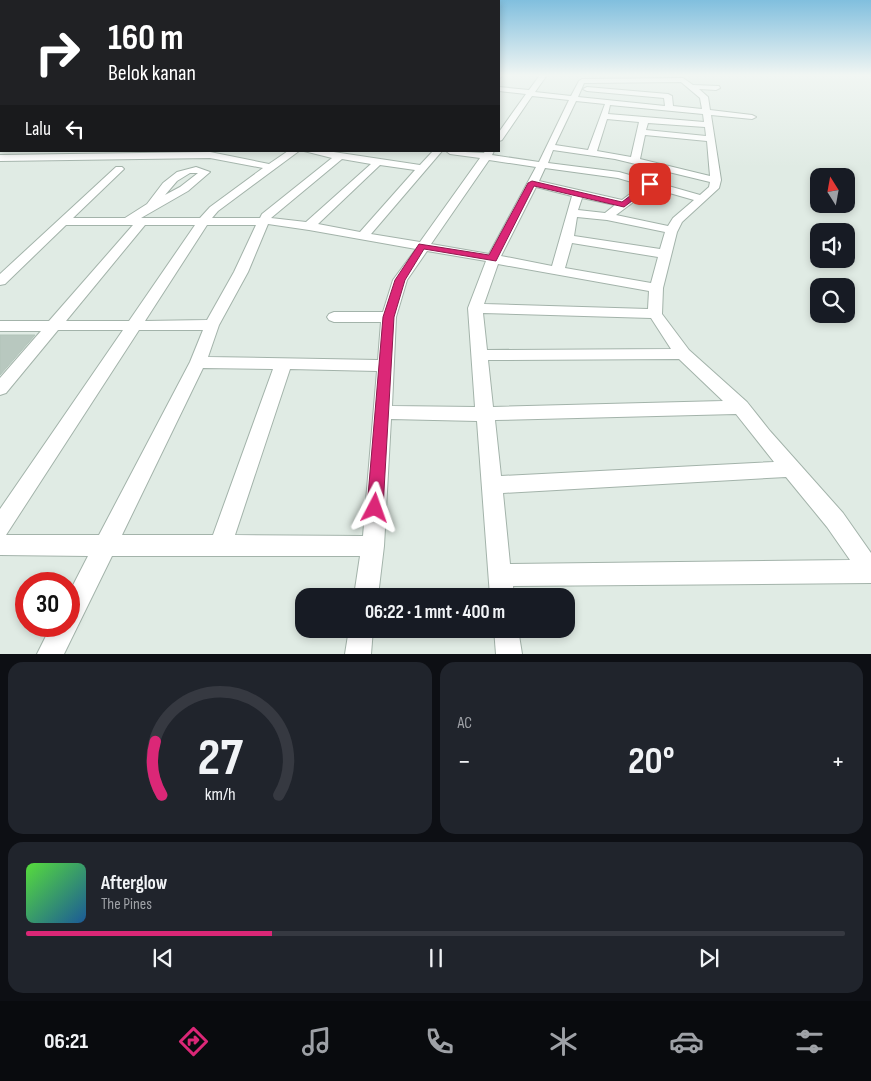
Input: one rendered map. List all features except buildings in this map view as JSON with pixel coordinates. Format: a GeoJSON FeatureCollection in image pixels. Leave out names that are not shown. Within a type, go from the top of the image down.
{"type":"FeatureCollection","features":[{"type":"Feature","properties":{"kind":"street"},"geometry":{"type":"LineString","coordinates":[[503,125],[521,106]]}},
{"type":"Feature","properties":{"kind":"street"},"geometry":{"type":"LineString","coordinates":[[569,106],[542,165],[492,259],[475,308],[501,586],[871,572]]}},
{"type":"Feature","properties":{"kind":"street"},"geometry":{"type":"LineString","coordinates":[[592,152],[605,116],[607,106]]}},
{"type":"Feature","properties":{"kind":"street"},"geometry":{"type":"LineString","coordinates":[[633,106],[752,117]]}},
{"type":"Feature","properties":{"kind":"street"},"geometry":{"type":"LineString","coordinates":[[706,106],[716,180],[714,188],[677,220],[672,230],[656,288],[654,314],[683,354],[741,407],[835,520],[871,572]]}},
{"type":"Feature","properties":{"kind":"street"},"geometry":{"type":"LineString","coordinates":[[605,116],[709,126]]}},
{"type":"Feature","properties":{"kind":"street"},"geometry":{"type":"LineString","coordinates":[[635,161],[644,120]]}},
{"type":"Feature","properties":{"kind":"street"},"geometry":{"type":"LineString","coordinates":[[641,132],[711,139]]}},
{"type":"Feature","properties":{"kind":"street"},"geometry":{"type":"LineString","coordinates":[[550,147],[592,152],[716,180]]}},
{"type":"Feature","properties":{"kind":"street"},"geometry":{"type":"LineString","coordinates":[[231,159],[242,152]]}},
{"type":"Feature","properties":{"kind":"street"},"geometry":{"type":"LineString","coordinates":[[0,527],[202,223],[214,209],[294,152]]}},
{"type":"Feature","properties":{"kind":"street"},"geometry":{"type":"LineString","coordinates":[[314,152],[422,168]]}},
{"type":"Feature","properties":{"kind":"street"},"geometry":{"type":"LineString","coordinates":[[364,236],[437,152]]}},
{"type":"Feature","properties":{"kind":"street"},"geometry":{"type":"LineString","coordinates":[[463,152],[488,154],[542,165],[619,175],[702,199]]}},
{"type":"Feature","properties":{"kind":"street"},"geometry":{"type":"LineString","coordinates":[[2,158],[214,153],[231,159],[271,167]]}},
{"type":"Feature","properties":{"kind":"street"},"geometry":{"type":"LineString","coordinates":[[367,588],[373,546],[389,317],[400,280],[488,154]]}},
{"type":"Feature","properties":{"kind":"street"},"geometry":{"type":"LineString","coordinates":[[80,597],[198,362],[212,325],[241,272],[265,218],[340,156]]}},
{"type":"Feature","properties":{"kind":"street"},"geometry":{"type":"LineString","coordinates":[[309,226],[378,162]]}},
{"type":"Feature","properties":{"kind":"street"},"geometry":{"type":"LineString","coordinates":[[0,281],[119,169]]}},
{"type":"Feature","properties":{"kind":"street"},"geometry":{"type":"LineString","coordinates":[[0,389],[54,326],[133,223],[181,173],[197,170],[205,172],[184,189],[151,206]]}},
{"type":"Feature","properties":{"kind":"street"},"geometry":{"type":"LineString","coordinates":[[532,183],[624,204]]}},
{"type":"Feature","properties":{"kind":"street"},"geometry":{"type":"LineString","coordinates":[[608,217],[650,184]]}},
{"type":"Feature","properties":{"kind":"street"},"geometry":{"type":"LineString","coordinates":[[557,271],[567,239],[575,199],[579,194]]}},
{"type":"Feature","properties":{"kind":"street"},"geometry":{"type":"LineString","coordinates":[[214,209],[656,288]]}},
{"type":"Feature","properties":{"kind":"street"},"geometry":{"type":"LineString","coordinates":[[573,213],[608,217],[672,230]]}},
{"type":"Feature","properties":{"kind":"street"},"geometry":{"type":"LineString","coordinates":[[62,222],[202,223],[265,218]]}},
{"type":"Feature","properties":{"kind":"street"},"geometry":{"type":"LineString","coordinates":[[567,239],[665,254]]}},
{"type":"Feature","properties":{"kind":"street"},"geometry":{"type":"LineString","coordinates":[[475,308],[654,314]]}},
{"type":"Feature","properties":{"kind":"street"},"geometry":{"type":"LineString","coordinates":[[334,317],[389,317]]}},
{"type":"Feature","properties":{"kind":"street"},"geometry":{"type":"LineString","coordinates":[[0,326],[212,325]]}},
{"type":"Feature","properties":{"kind":"street"},"geometry":{"type":"LineString","coordinates":[[480,355],[683,354]]}},
{"type":"Feature","properties":{"kind":"street"},"geometry":{"type":"LineString","coordinates":[[198,362],[385,366]]}},
{"type":"Feature","properties":{"kind":"street"},"geometry":{"type":"LineString","coordinates":[[220,546],[283,365]]}},
{"type":"Feature","properties":{"kind":"street"},"geometry":{"type":"LineString","coordinates":[[381,412],[485,414],[741,407]]}},
{"type":"Feature","properties":{"kind":"street"},"geometry":{"type":"LineString","coordinates":[[493,485],[791,469]]}},
{"type":"Feature","properties":{"kind":"street"},"geometry":{"type":"LineString","coordinates":[[0,545],[373,546]]}},
{"type":"Feature","properties":{"kind":"street"},"geometry":{"type":"LineString","coordinates":[[50,654],[58,637]]}},
{"type":"Feature","properties":{"kind":"street"},"geometry":{"type":"LineString","coordinates":[[358,654],[360,638]]}},
{"type":"Feature","properties":{"kind":"street"},"geometry":{"type":"LineString","coordinates":[[507,638],[508,654]]}},
{"type":"Feature","properties":{"kind":"route"},"geometry":{"type":"LineString","coordinates":[[375,508],[389,317],[400,280],[422,246],[492,259],[532,183],[624,204],[650,184]]}}]}
